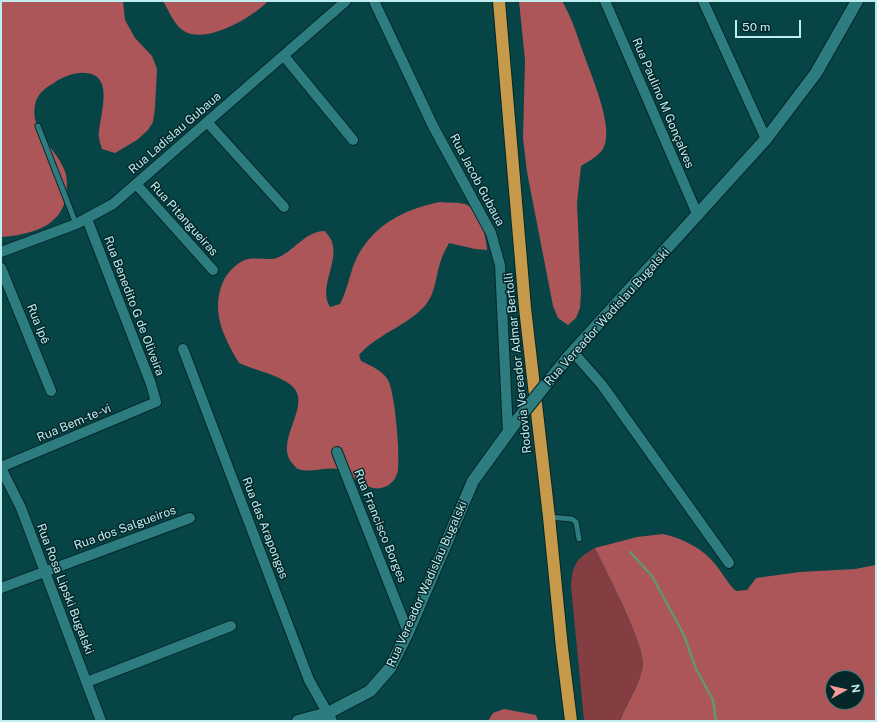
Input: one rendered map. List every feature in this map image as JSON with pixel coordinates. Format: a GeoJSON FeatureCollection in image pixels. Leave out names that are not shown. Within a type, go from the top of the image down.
{"type":"FeatureCollection","features":[{"type":"Feature","properties":{"kind":"highway","name":"Rodovia Vereador Admar Bertolli"},"geometry":{"type":"LineString","coordinates":[[499,1],[525,308],[571,721]]}},
{"type":"Feature","properties":{"kind":"main road","name":"Rua Vereador Wadislau Bugalski"},"geometry":{"type":"LineString","coordinates":[[298,721],[330,717],[370,691],[390,668],[408,632],[474,481],[518,419],[571,354],[766,140],[816,73],[857,1]]}},
{"type":"Feature","properties":{"kind":"street","name":"Rua Ladislau Gubaua"},"geometry":{"type":"LineString","coordinates":[[1,252],[76,224],[113,204],[208,123],[346,1]]}},
{"type":"Feature","properties":{"kind":"street","name":"Rua Jacob Gubaua"},"geometry":{"type":"LineString","coordinates":[[374,1],[433,126],[491,233],[500,265],[508,433]]}},
{"type":"Feature","properties":{"kind":"street","name":"Rua Paulino M Gonçalves"},"geometry":{"type":"LineString","coordinates":[[605,1],[698,216]]}},
{"type":"Feature","properties":{"kind":"street"},"geometry":{"type":"LineString","coordinates":[[703,1],[766,140]]}},
{"type":"Feature","properties":{"kind":"street"},"geometry":{"type":"LineString","coordinates":[[284,56],[353,140]]}},
{"type":"Feature","properties":{"kind":"street"},"geometry":{"type":"LineString","coordinates":[[208,123],[284,207]]}},
{"type":"Feature","properties":{"kind":"street","name":"Rua Pitangueiras"},"geometry":{"type":"LineString","coordinates":[[136,184],[213,270]]}},
{"type":"Feature","properties":{"kind":"street","name":"Rua Benedito G de Oliveira"},"geometry":{"type":"LineString","coordinates":[[87,219],[151,384],[156,402]]}},
{"type":"Feature","properties":{"kind":"street","name":"Rua Ipê"},"geometry":{"type":"LineString","coordinates":[[1,268],[51,391]]}},
{"type":"Feature","properties":{"kind":"street","name":"Rua das Arapongas"},"geometry":{"type":"LineString","coordinates":[[183,349],[309,680],[317,697],[330,717]]}},
{"type":"Feature","properties":{"kind":"street"},"geometry":{"type":"LineString","coordinates":[[571,354],[602,385],[729,563]]}},
{"type":"Feature","properties":{"kind":"street","name":"Rua Bem-te-vi"},"geometry":{"type":"LineString","coordinates":[[1,467],[156,402]]}},
{"type":"Feature","properties":{"kind":"street","name":"Rua Francisco Borges"},"geometry":{"type":"LineString","coordinates":[[337,452],[408,632]]}},
{"type":"Feature","properties":{"kind":"street","name":"Rua Rosa Lipski Bugalski"},"geometry":{"type":"LineString","coordinates":[[1,467],[21,508],[101,721]]}},
{"type":"Feature","properties":{"kind":"street","name":"Rua dos Salgueiros"},"geometry":{"type":"LineString","coordinates":[[1,588],[190,518]]}},
{"type":"Feature","properties":{"kind":"street"},"geometry":{"type":"LineString","coordinates":[[87,682],[231,626]]}},
{"type":"Feature","properties":{"kind":"lane"},"geometry":{"type":"LineString","coordinates":[[38,126],[76,224]]}},
{"type":"Feature","properties":{"kind":"lane"},"geometry":{"type":"LineString","coordinates":[[549,517],[572,519],[576,522],[579,539]]}},
{"type":"Feature","properties":{"kind":"shaded area"},"geometry":{"type":"Polygon","coordinates":[[[1,1],[123,1],[125,20],[135,38],[152,56],[157,69],[153,122],[148,130],[137,140],[115,153],[102,149],[99,137],[104,99],[101,81],[95,76],[85,73],[77,73],[57,81],[42,92],[36,101],[34,114],[40,131],[60,161],[65,172],[67,189],[63,207],[51,222],[42,227],[22,234],[1,237],[1,1]]]}},
{"type":"Feature","properties":{"kind":"shaded area"},"geometry":{"type":"Polygon","coordinates":[[[163,1],[268,1],[252,14],[229,27],[216,32],[193,34],[180,28],[163,1]]]}},
{"type":"Feature","properties":{"kind":"shaded area"},"geometry":{"type":"Polygon","coordinates":[[[519,1],[562,1],[574,26],[600,98],[606,124],[605,144],[603,148],[595,157],[581,166],[577,203],[581,292],[580,308],[576,318],[568,325],[558,318],[553,306],[527,172],[523,138],[525,60],[519,1]]]}},
{"type":"Feature","properties":{"kind":"shaded area"},"geometry":{"type":"Polygon","coordinates":[[[440,202],[462,203],[474,211],[481,224],[487,244],[487,250],[449,243],[439,265],[434,288],[427,303],[413,317],[375,341],[359,355],[361,361],[376,369],[386,377],[391,387],[398,438],[398,470],[396,477],[387,486],[374,488],[362,484],[340,470],[330,468],[309,471],[298,469],[292,463],[288,454],[287,444],[298,403],[297,394],[292,386],[287,382],[239,363],[223,332],[218,311],[220,289],[225,278],[234,267],[242,261],[249,259],[271,259],[279,257],[312,234],[325,231],[330,238],[333,250],[333,258],[326,291],[327,299],[330,307],[340,304],[360,251],[378,230],[400,215],[413,209],[440,202]]]}},
{"type":"Feature","properties":{"kind":"shaded area"},"geometry":{"type":"Polygon","coordinates":[[[663,534],[692,545],[704,553],[718,567],[736,591],[747,590],[756,578],[800,572],[855,569],[876,565],[876,721],[620,721],[640,679],[643,664],[642,654],[624,607],[595,548],[637,537],[663,534]]]}},
{"type":"Feature","properties":{"kind":"shaded area"},"geometry":{"type":"Polygon","coordinates":[[[595,548],[624,607],[642,654],[643,664],[640,679],[620,721],[584,721],[571,586],[574,567],[577,562],[584,555],[595,548]]]}},
{"type":"Feature","properties":{"kind":"shaded area"},"geometry":{"type":"Polygon","coordinates":[[[504,709],[536,715],[538,721],[488,721],[493,713],[504,709]]]}},
{"type":"Feature","properties":{"kind":"waterway"},"geometry":{"type":"LineString","coordinates":[[630,552],[652,576],[684,635],[696,669],[713,700],[716,721]]}}]}
